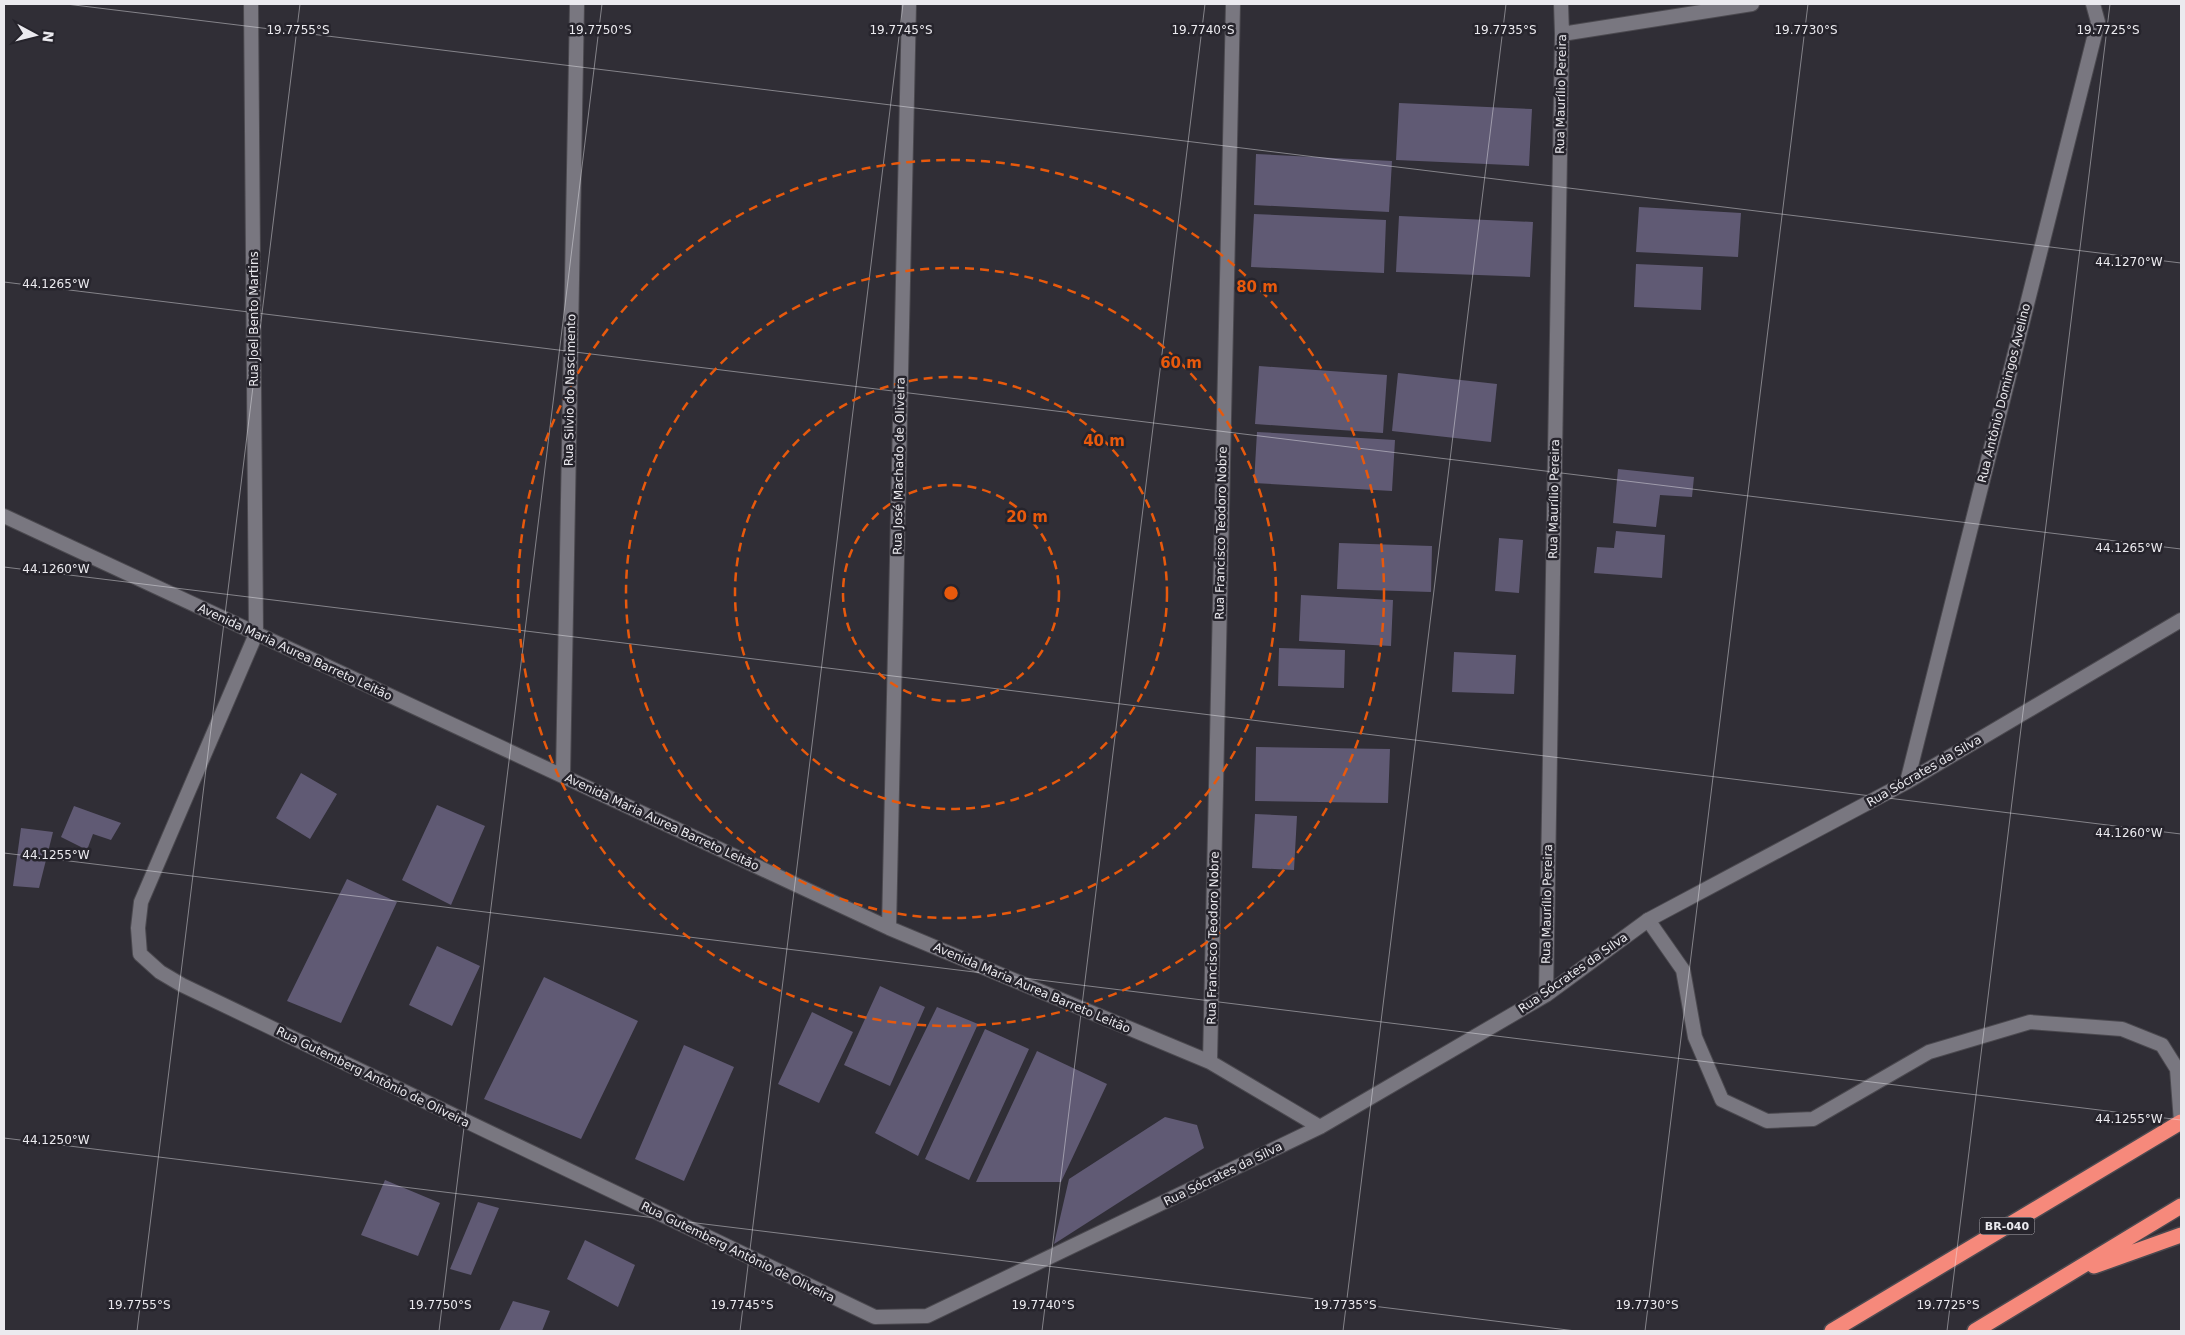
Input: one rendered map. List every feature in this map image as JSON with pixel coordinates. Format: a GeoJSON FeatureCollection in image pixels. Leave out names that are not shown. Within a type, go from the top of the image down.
{"type":"FeatureCollection","features":[{"type":"Feature","properties":{"kind":"highway","name":"BR-040"},"geometry":{"type":"LineString","coordinates":[[1832,1331],[2181,1122]]}},
{"type":"Feature","properties":{"kind":"highway"},"geometry":{"type":"LineString","coordinates":[[1975,1331],[2181,1206]]}},
{"type":"Feature","properties":{"kind":"highway"},"geometry":{"type":"LineString","coordinates":[[2062,1277],[2181,1235]]}},
{"type":"Feature","properties":{"kind":"street","name":"Rua Joel Bento Martins"},"geometry":{"type":"LineString","coordinates":[[251,4],[256,634]]}},
{"type":"Feature","properties":{"kind":"street","name":"Rua Silvio do Nascimento"},"geometry":{"type":"LineString","coordinates":[[563,776],[578,4]]}},
{"type":"Feature","properties":{"kind":"street","name":"Rua José Machado de Oliveira"},"geometry":{"type":"LineString","coordinates":[[889,928],[909,4]]}},
{"type":"Feature","properties":{"kind":"street","name":"Rua Francisco Teodoro Nobre"},"geometry":{"type":"LineString","coordinates":[[1210,1062],[1233,4]]}},
{"type":"Feature","properties":{"kind":"street","name":"Rua Maurílio Pereira"},"geometry":{"type":"LineString","coordinates":[[1546,995],[1561,4]]}},
{"type":"Feature","properties":{"kind":"street"},"geometry":{"type":"LineString","coordinates":[[1562,34],[1752,4]]}},
{"type":"Feature","properties":{"kind":"street","name":"Rua Antônio Domingos Avelino"},"geometry":{"type":"LineString","coordinates":[[1907,782],[2098,22],[2093,4]]}},
{"type":"Feature","properties":{"kind":"street","name":"Avenida Maria Aurea Barreto Leitão"},"geometry":{"type":"LineString","coordinates":[[4,516],[889,928],[1210,1062],[1320,1127]]}},
{"type":"Feature","properties":{"kind":"street","name":"Rua Sócrates da Silva"},"geometry":{"type":"LineString","coordinates":[[927,1316],[1320,1127],[1546,995],[1648,920],[1907,782],[2181,620]]}},
{"type":"Feature","properties":{"kind":"street","name":"Rua Gutemberg Antônio de Oliveira"},"geometry":{"type":"LineString","coordinates":[[256,634],[141,902],[138,928],[140,954],[160,972],[182,985],[875,1317],[927,1316]]}},
{"type":"Feature","properties":{"kind":"street"},"geometry":{"type":"LineString","coordinates":[[1648,920],[1683,970],[1695,1038],[1722,1100],[1767,1121],[1813,1119],[1929,1052],[2030,1022],[2122,1029],[2162,1045],[2177,1069],[2181,1122]]}},
{"type":"Feature","properties":{"kind":"building"},"geometry":{"type":"Polygon","coordinates":[[[1399,103],[1532,109],[1529,166],[1396,160],[1399,103]]]}},
{"type":"Feature","properties":{"kind":"building"},"geometry":{"type":"Polygon","coordinates":[[[1256,154],[1392,161],[1389,212],[1254,205],[1256,154]]]}},
{"type":"Feature","properties":{"kind":"building"},"geometry":{"type":"Polygon","coordinates":[[[1639,207],[1741,213],[1738,257],[1636,252],[1639,207]]]}},
{"type":"Feature","properties":{"kind":"building"},"geometry":{"type":"Polygon","coordinates":[[[1254,214],[1386,220],[1384,273],[1251,267],[1254,214]]]}},
{"type":"Feature","properties":{"kind":"building"},"geometry":{"type":"Polygon","coordinates":[[[1399,216],[1533,222],[1530,277],[1396,272],[1399,216]]]}},
{"type":"Feature","properties":{"kind":"building"},"geometry":{"type":"Polygon","coordinates":[[[1636,264],[1703,267],[1701,310],[1634,307],[1636,264]]]}},
{"type":"Feature","properties":{"kind":"building"},"geometry":{"type":"Polygon","coordinates":[[[1259,366],[1387,375],[1383,433],[1255,424],[1259,366]]]}},
{"type":"Feature","properties":{"kind":"building"},"geometry":{"type":"Polygon","coordinates":[[[1398,373],[1497,384],[1491,442],[1392,431],[1398,373]]]}},
{"type":"Feature","properties":{"kind":"building"},"geometry":{"type":"Polygon","coordinates":[[[1257,432],[1395,440],[1392,491],[1254,483],[1257,432]]]}},
{"type":"Feature","properties":{"kind":"building"},"geometry":{"type":"Polygon","coordinates":[[[1618,469],[1694,477],[1692,497],[1660,495],[1656,527],[1613,523],[1618,469]]]}},
{"type":"Feature","properties":{"kind":"building"},"geometry":{"type":"Polygon","coordinates":[[[1616,531],[1665,535],[1662,578],[1594,573],[1597,547],[1614,548],[1616,531]]]}},
{"type":"Feature","properties":{"kind":"building"},"geometry":{"type":"Polygon","coordinates":[[[1499,538],[1523,540],[1519,593],[1495,591],[1499,538]]]}},
{"type":"Feature","properties":{"kind":"building"},"geometry":{"type":"Polygon","coordinates":[[[1339,543],[1432,546],[1431,592],[1337,589],[1339,543]]]}},
{"type":"Feature","properties":{"kind":"building"},"geometry":{"type":"Polygon","coordinates":[[[1301,595],[1393,600],[1391,646],[1299,641],[1301,595]]]}},
{"type":"Feature","properties":{"kind":"building"},"geometry":{"type":"Polygon","coordinates":[[[1279,648],[1345,650],[1344,688],[1278,686],[1279,648]]]}},
{"type":"Feature","properties":{"kind":"building"},"geometry":{"type":"Polygon","coordinates":[[[1454,652],[1516,655],[1514,694],[1452,692],[1454,652]]]}},
{"type":"Feature","properties":{"kind":"building"},"geometry":{"type":"Polygon","coordinates":[[[1256,747],[1390,749],[1388,803],[1255,801],[1256,747]]]}},
{"type":"Feature","properties":{"kind":"building"},"geometry":{"type":"Polygon","coordinates":[[[301,773],[337,794],[310,839],[276,818],[301,773]]]}},
{"type":"Feature","properties":{"kind":"building"},"geometry":{"type":"Polygon","coordinates":[[[437,805],[485,826],[451,905],[402,880],[437,805]]]}},
{"type":"Feature","properties":{"kind":"building"},"geometry":{"type":"Polygon","coordinates":[[[74,806],[121,823],[111,840],[93,834],[87,850],[61,837],[74,806]]]}},
{"type":"Feature","properties":{"kind":"building"},"geometry":{"type":"Polygon","coordinates":[[[1255,814],[1297,816],[1294,870],[1252,868],[1255,814]]]}},
{"type":"Feature","properties":{"kind":"building"},"geometry":{"type":"Polygon","coordinates":[[[21,828],[53,832],[39,888],[13,886],[21,828]]]}},
{"type":"Feature","properties":{"kind":"building"},"geometry":{"type":"Polygon","coordinates":[[[347,879],[397,902],[341,1023],[287,1001],[347,879]]]}},
{"type":"Feature","properties":{"kind":"building"},"geometry":{"type":"Polygon","coordinates":[[[437,946],[480,966],[452,1026],[409,1005],[437,946]]]}},
{"type":"Feature","properties":{"kind":"building"},"geometry":{"type":"Polygon","coordinates":[[[544,977],[638,1021],[581,1139],[484,1099],[544,977]]]}},
{"type":"Feature","properties":{"kind":"building"},"geometry":{"type":"Polygon","coordinates":[[[880,986],[925,1007],[890,1086],[844,1065],[880,986]]]}},
{"type":"Feature","properties":{"kind":"building"},"geometry":{"type":"Polygon","coordinates":[[[937,1007],[978,1024],[918,1156],[875,1133],[937,1007]]]}},
{"type":"Feature","properties":{"kind":"building"},"geometry":{"type":"Polygon","coordinates":[[[812,1012],[853,1032],[819,1103],[778,1084],[812,1012]]]}},
{"type":"Feature","properties":{"kind":"building"},"geometry":{"type":"Polygon","coordinates":[[[985,1029],[1029,1049],[969,1180],[925,1159],[985,1029]]]}},
{"type":"Feature","properties":{"kind":"building"},"geometry":{"type":"Polygon","coordinates":[[[684,1045],[734,1067],[684,1181],[635,1159],[684,1045]]]}},
{"type":"Feature","properties":{"kind":"building"},"geometry":{"type":"Polygon","coordinates":[[[1037,1051],[1107,1084],[1061,1182],[976,1182],[1037,1051]]]}},
{"type":"Feature","properties":{"kind":"building"},"geometry":{"type":"Polygon","coordinates":[[[1165,1117],[1197,1125],[1204,1148],[1054,1244],[1069,1179],[1165,1117]]]}},
{"type":"Feature","properties":{"kind":"building"},"geometry":{"type":"Polygon","coordinates":[[[385,1180],[440,1203],[418,1256],[361,1235],[385,1180]]]}},
{"type":"Feature","properties":{"kind":"building"},"geometry":{"type":"Polygon","coordinates":[[[478,1202],[499,1208],[471,1275],[450,1269],[478,1202]]]}},
{"type":"Feature","properties":{"kind":"building"},"geometry":{"type":"Polygon","coordinates":[[[585,1240],[635,1265],[618,1307],[567,1279],[585,1240]]]}},
{"type":"Feature","properties":{"kind":"building"},"geometry":{"type":"Polygon","coordinates":[[[513,1301],[550,1311],[542,1331],[499,1331],[513,1301]]]}}]}
